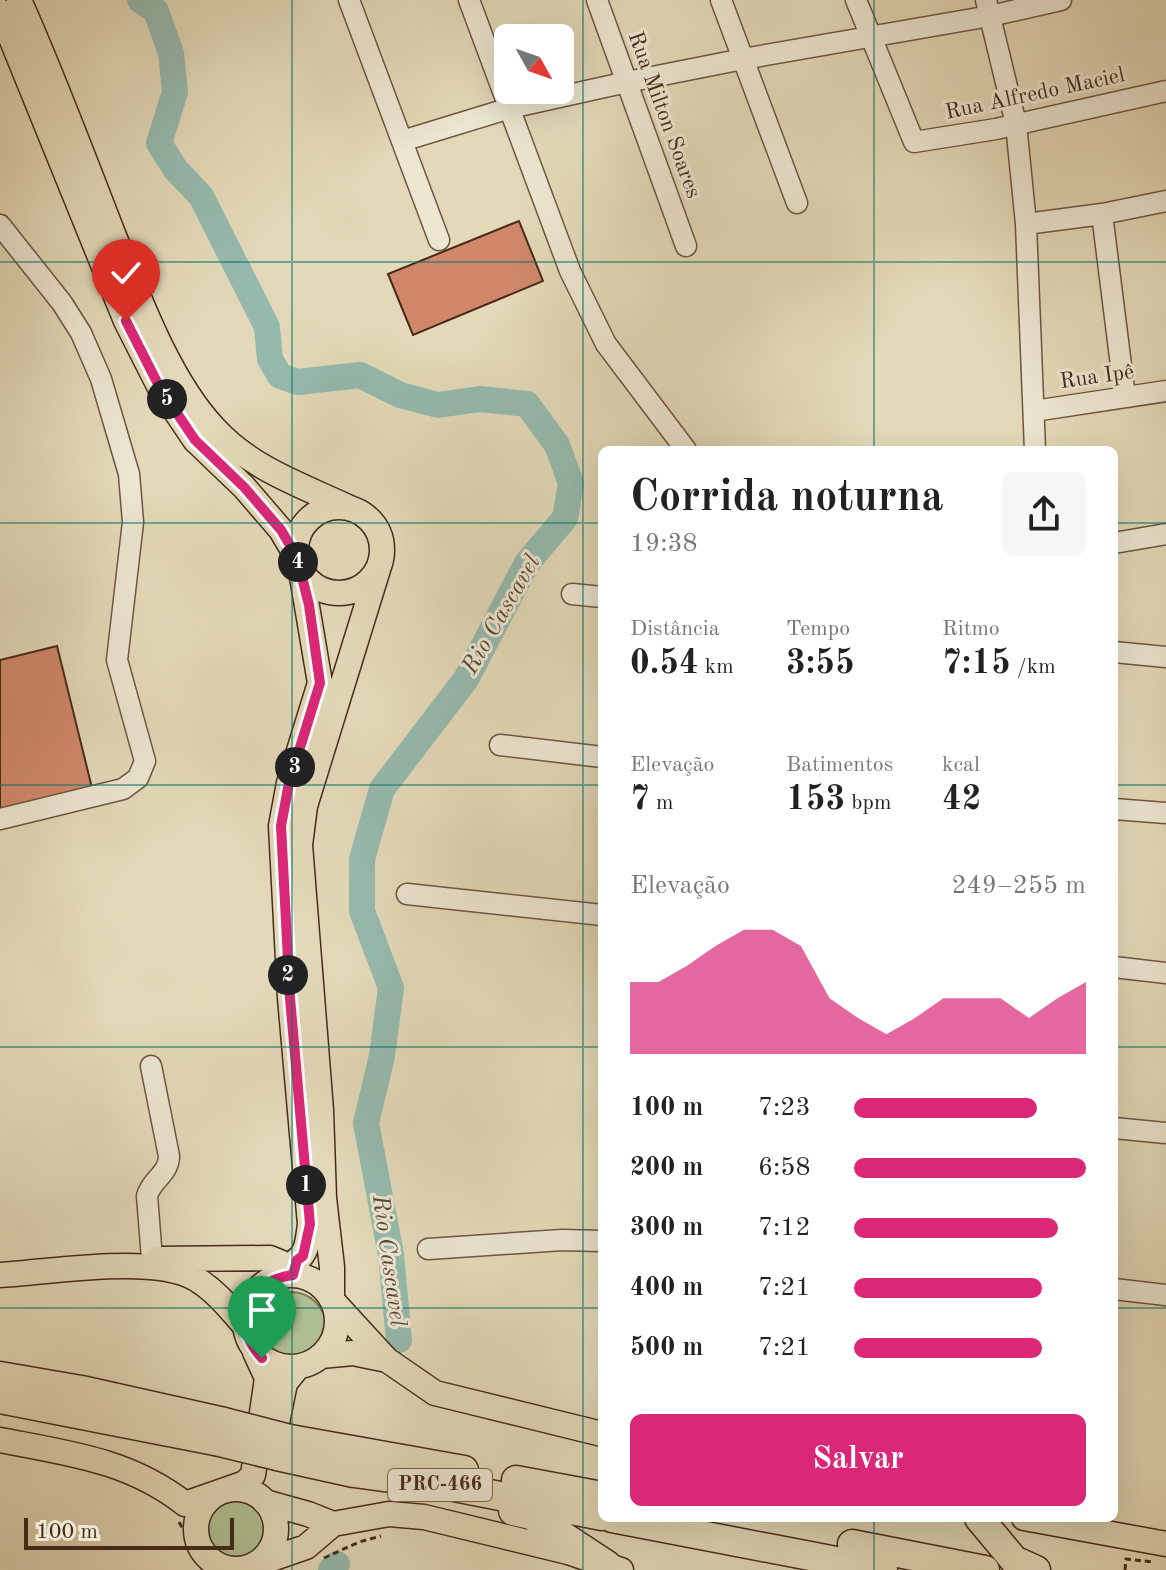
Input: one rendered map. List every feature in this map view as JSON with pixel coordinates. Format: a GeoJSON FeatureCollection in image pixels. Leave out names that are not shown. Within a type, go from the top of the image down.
{"type":"FeatureCollection","features":[{"type":"Feature","properties":{"kind":"highway"},"geometry":{"type":"LineString","coordinates":[[0,1364],[38,1371],[81,1390]]}},
{"type":"Feature","properties":{"kind":"highway","name":"PRC-466"},"geometry":{"type":"LineString","coordinates":[[0,1376],[81,1390],[283,1447],[598,1495]]}},
{"type":"Feature","properties":{"kind":"highway","name":"PRC-466"},"geometry":{"type":"LineString","coordinates":[[0,1399],[220,1431]]}},
{"type":"Feature","properties":{"kind":"highway","name":"PRC-466"},"geometry":{"type":"LineString","coordinates":[[283,1447],[409,1492],[531,1515],[609,1569]]}},
{"type":"Feature","properties":{"kind":"highway","name":"PRC-466"},"geometry":{"type":"LineString","coordinates":[[354,1473],[449,1486],[598,1515]]}},
{"type":"Feature","properties":{"kind":"highway"},"geometry":{"type":"LineString","coordinates":[[633,1522],[883,1570]]}},
{"type":"Feature","properties":{"kind":"highway"},"geometry":{"type":"LineString","coordinates":[[737,1522],[985,1570]]}},
{"type":"Feature","properties":{"kind":"highway"},"geometry":{"type":"LineString","coordinates":[[982,1522],[1014,1560],[1036,1570]]}},
{"type":"Feature","properties":{"kind":"highway"},"geometry":{"type":"LineString","coordinates":[[813,1556],[860,1570]]}},
{"type":"Feature","properties":{"kind":"main road"},"geometry":{"type":"LineString","coordinates":[[19,0],[134,287],[178,378],[214,428],[245,457],[274,475],[363,514],[380,535],[380,563],[305,806],[300,845],[332,1300],[337,1315],[331,1344],[321,1356]]}},
{"type":"Feature","properties":{"kind":"main road"},"geometry":{"type":"LineString","coordinates":[[0,11],[126,321],[160,388],[195,440],[244,487],[281,530],[310,582],[336,593],[350,591],[373,576],[380,563]]}},
{"type":"Feature","properties":{"kind":"main road"},"geometry":{"type":"LineString","coordinates":[[293,1275],[297,1260],[303,1256],[307,1245],[310,1224],[289,983],[281,826],[289,783],[320,683],[297,543],[301,530],[310,518],[322,510],[350,508]]}},
{"type":"Feature","properties":{"kind":"main road"},"geometry":{"type":"LineString","coordinates":[[0,1275],[146,1262],[270,1258],[282,1263],[293,1275]]}},
{"type":"Feature","properties":{"kind":"main road"},"geometry":{"type":"LineString","coordinates":[[146,1262],[195,1278],[225,1302],[249,1337],[273,1364],[298,1367]]}},
{"type":"Feature","properties":{"kind":"main road"},"geometry":{"type":"LineString","coordinates":[[178,1509],[245,1483],[253,1475],[267,1378],[249,1337],[246,1310],[252,1296],[263,1284],[277,1277],[293,1275],[309,1279],[322,1287],[387,1360],[435,1393],[598,1433]]}},
{"type":"Feature","properties":{"kind":"main road"},"geometry":{"type":"LineString","coordinates":[[251,1566],[260,1561],[273,1543],[275,1522],[265,1502],[265,1480],[285,1383],[298,1367],[321,1356],[353,1353],[387,1360]]}},
{"type":"Feature","properties":{"kind":"main road"},"geometry":{"type":"LineString","coordinates":[[0,1440],[104,1461],[163,1487],[204,1554],[213,1563],[225,1568],[251,1566],[306,1547],[333,1524],[389,1514],[424,1517],[568,1552],[609,1569]]}},
{"type":"Feature","properties":{"kind":"main road"},"geometry":{"type":"LineString","coordinates":[[198,1542],[195,1531],[201,1509],[217,1494],[230,1490],[243,1490],[265,1502],[333,1524]]}},
{"type":"Feature","properties":{"kind":"main road"},"geometry":{"type":"LineString","coordinates":[[1046,1522],[1166,1544]]}},
{"type":"Feature","properties":{"kind":"street"},"geometry":{"type":"LineString","coordinates":[[349,0],[439,240]]}},
{"type":"Feature","properties":{"kind":"street"},"geometry":{"type":"LineString","coordinates":[[469,0],[570,271],[606,344],[683,446]]}},
{"type":"Feature","properties":{"kind":"street","name":"Rua Milton Soares"},"geometry":{"type":"LineString","coordinates":[[597,0],[686,246]]}},
{"type":"Feature","properties":{"kind":"street"},"geometry":{"type":"LineString","coordinates":[[721,0],[797,203]]}},
{"type":"Feature","properties":{"kind":"street"},"geometry":{"type":"LineString","coordinates":[[856,0],[873,37]]}},
{"type":"Feature","properties":{"kind":"street"},"geometry":{"type":"LineString","coordinates":[[402,141],[510,108],[627,82],[873,37],[988,8],[1061,0]]}},
{"type":"Feature","properties":{"kind":"street"},"geometry":{"type":"LineString","coordinates":[[988,8],[1016,124],[1026,224],[1035,446]]}},
{"type":"Feature","properties":{"kind":"street","name":"Rua Alfredo Maciel"},"geometry":{"type":"LineString","coordinates":[[873,37],[914,142],[996,129],[1166,91]]}},
{"type":"Feature","properties":{"kind":"street"},"geometry":{"type":"LineString","coordinates":[[1026,224],[1102,214],[1166,201]]}},
{"type":"Feature","properties":{"kind":"street"},"geometry":{"type":"LineString","coordinates":[[1102,214],[1125,397]]}},
{"type":"Feature","properties":{"kind":"street"},"geometry":{"type":"LineString","coordinates":[[0,225],[62,303],[81,333],[101,379],[129,474],[133,522],[117,660],[145,761],[138,778],[123,789],[0,819]]}},
{"type":"Feature","properties":{"kind":"street","name":"Rua Ipê"},"geometry":{"type":"LineString","coordinates":[[1034,411],[1166,391]]}},
{"type":"Feature","properties":{"kind":"street"},"geometry":{"type":"LineString","coordinates":[[1118,542],[1166,534]]}},
{"type":"Feature","properties":{"kind":"street"},"geometry":{"type":"LineString","coordinates":[[572,594],[598,597]]}},
{"type":"Feature","properties":{"kind":"street"},"geometry":{"type":"LineString","coordinates":[[1118,652],[1166,657]]}},
{"type":"Feature","properties":{"kind":"street"},"geometry":{"type":"LineString","coordinates":[[500,745],[598,757]]}},
{"type":"Feature","properties":{"kind":"street"},"geometry":{"type":"LineString","coordinates":[[1118,809],[1166,813]]}},
{"type":"Feature","properties":{"kind":"street"},"geometry":{"type":"LineString","coordinates":[[407,894],[598,915]]}},
{"type":"Feature","properties":{"kind":"street"},"geometry":{"type":"LineString","coordinates":[[1118,967],[1166,973]]}},
{"type":"Feature","properties":{"kind":"street"},"geometry":{"type":"LineString","coordinates":[[146,1262],[147,1196],[149,1188],[166,1170],[169,1156],[151,1066]]}},
{"type":"Feature","properties":{"kind":"street"},"geometry":{"type":"LineString","coordinates":[[1118,1128],[1166,1133]]}},
{"type":"Feature","properties":{"kind":"street"},"geometry":{"type":"LineString","coordinates":[[428,1249],[562,1240],[598,1241]]}},
{"type":"Feature","properties":{"kind":"street"},"geometry":{"type":"LineString","coordinates":[[1118,1289],[1166,1295]]}},
{"type":"Feature","properties":{"kind":"path"},"geometry":{"type":"LineString","coordinates":[[178,1509],[179,1521],[196,1552],[220,1570]]}},
{"type":"Feature","properties":{"kind":"path"},"geometry":{"type":"LineString","coordinates":[[314,1562],[359,1542],[390,1533]]}},
{"type":"Feature","properties":{"kind":"green space"},"geometry":{"type":"Polygon","coordinates":[[[291,1292],[310,1298],[320,1308],[326,1327],[320,1346],[310,1356],[291,1362],[272,1356],[262,1346],[256,1327],[262,1308],[272,1298],[291,1292]]]}},
{"type":"Feature","properties":{"kind":"green space"},"geometry":{"type":"Polygon","coordinates":[[[236,1496],[259,1506],[269,1529],[259,1552],[236,1562],[213,1552],[203,1529],[213,1506],[236,1496]]]}},
{"type":"Feature","properties":{"kind":"building"},"geometry":{"type":"Polygon","coordinates":[[[519,221],[543,281],[413,335],[388,274],[519,221]]]}},
{"type":"Feature","properties":{"kind":"building"},"geometry":{"type":"Polygon","coordinates":[[[57,646],[92,788],[0,811],[0,660],[57,646]]]}},
{"type":"Feature","properties":{"kind":"waterway","name":"Rio Cascavel"},"geometry":{"type":"LineString","coordinates":[[140,0],[156,11],[171,53],[175,92],[159,143],[176,170],[201,196],[267,327],[270,359],[280,376],[298,382],[360,375],[400,395],[438,405],[480,399],[527,404],[557,445],[571,483],[565,518],[527,563],[466,679],[382,789],[362,859],[362,911],[391,988],[382,1056],[366,1123],[391,1255],[399,1340]]}},
{"type":"Feature","properties":{"kind":"waterway","name":"Rio Cascavel"},"geometry":{"type":"LineString","coordinates":[[331,1570],[337,1564]]}},
{"type":"Feature","properties":{"kind":"route"},"geometry":{"type":"LineString","coordinates":[[126,321],[160,388],[195,440],[244,487],[281,530],[297,557],[309,605],[320,683],[289,783],[281,826],[290,998],[310,1224],[307,1245],[303,1256],[297,1260],[293,1275],[277,1277],[263,1284],[252,1296],[246,1310],[248,1338],[262,1358]]}}]}
